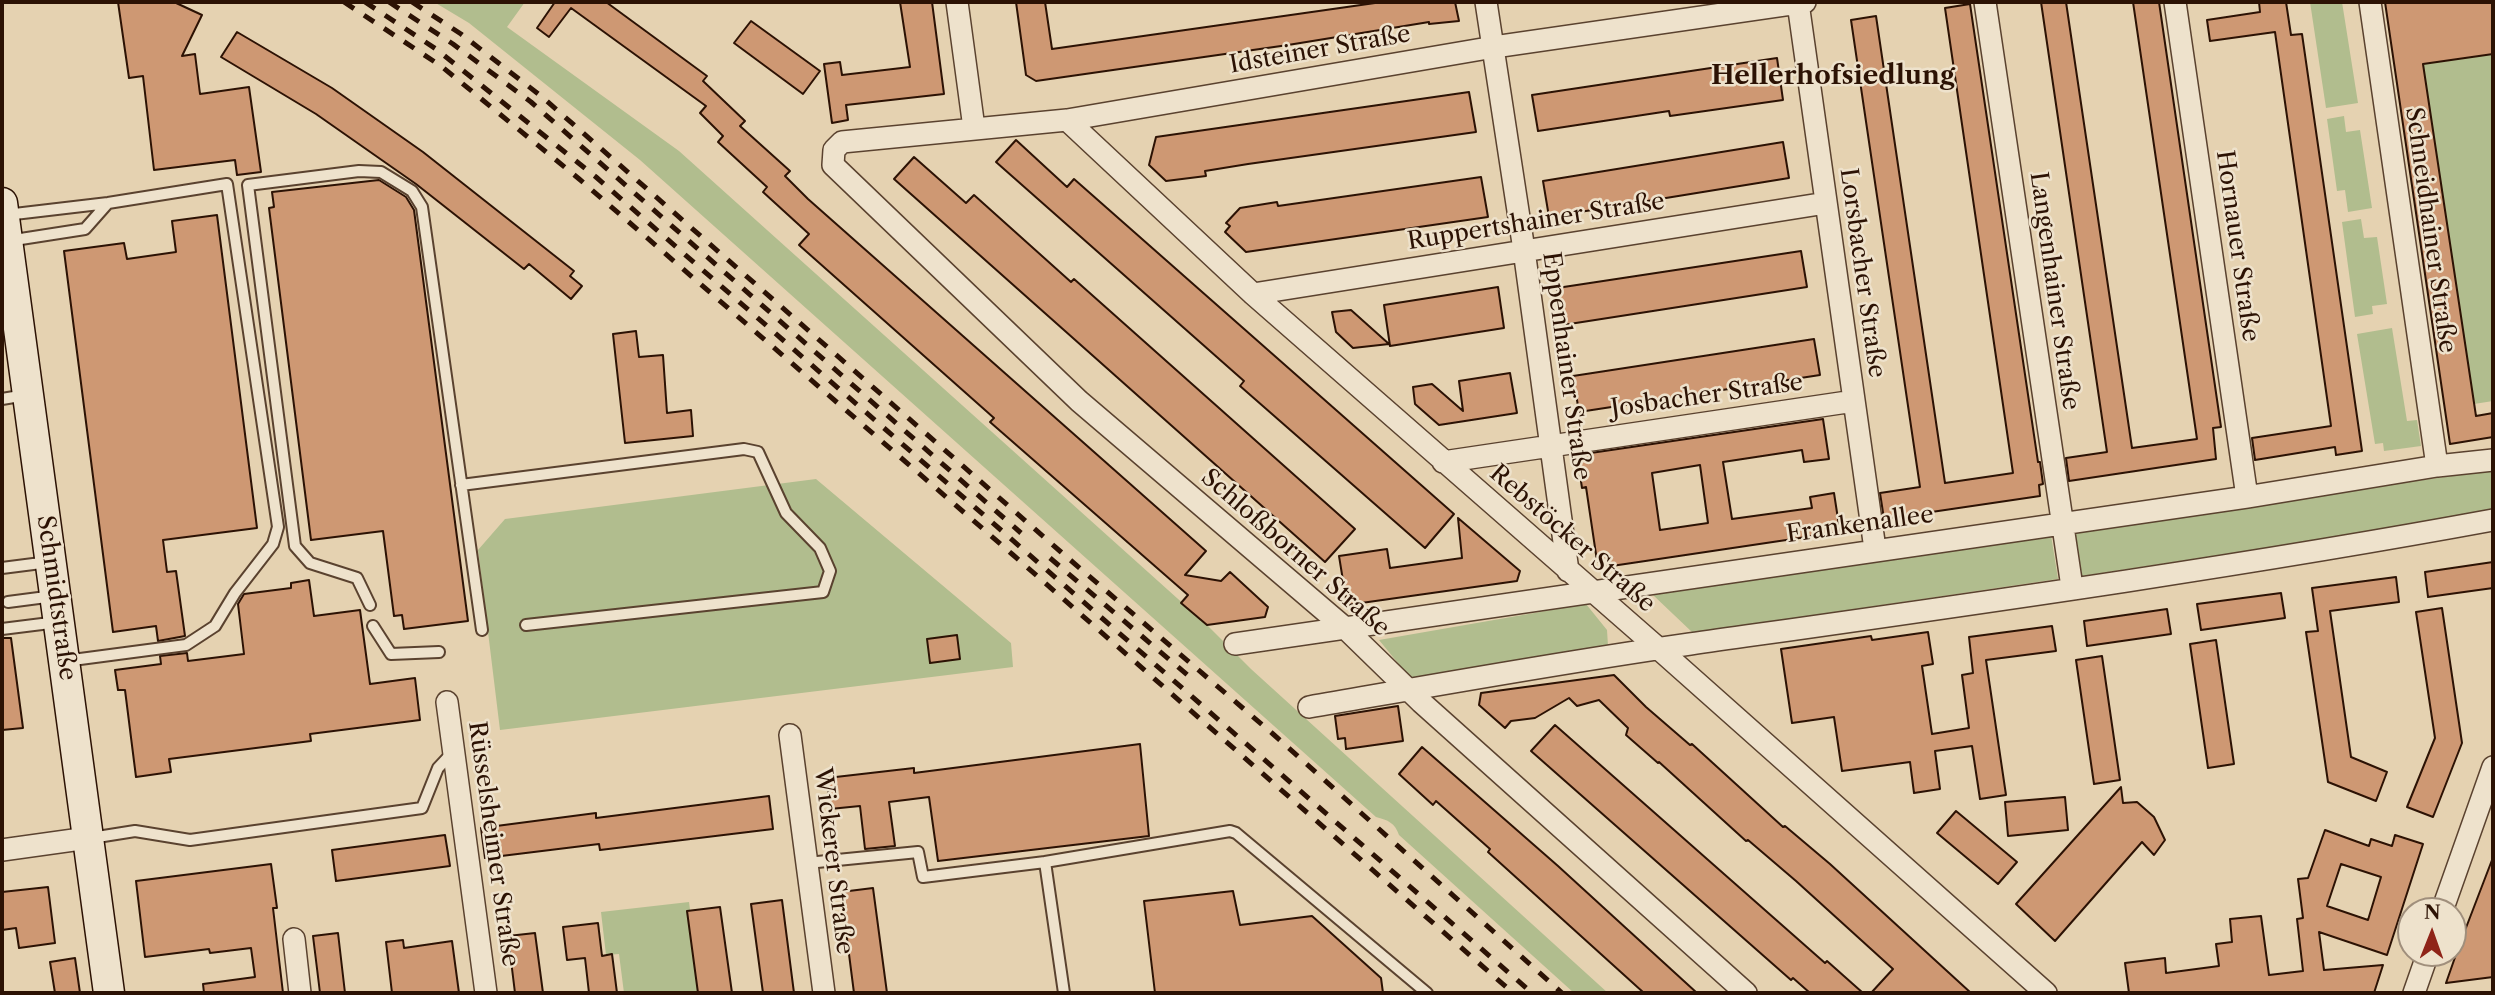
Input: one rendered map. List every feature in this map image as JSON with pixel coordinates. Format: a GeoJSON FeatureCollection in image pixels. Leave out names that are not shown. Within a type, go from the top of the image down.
{"type":"FeatureCollection","features":[{"type":"Feature","properties":{"kind":"main road","name":"Schmidtstraße"},"geometry":{"type":"LineString","coordinates":[[5,234],[15,397],[51,562],[109,993]]}},
{"type":"Feature","properties":{"kind":"street"},"geometry":{"type":"LineString","coordinates":[[957,2],[974,128]]}},
{"type":"Feature","properties":{"kind":"street","name":"Eppenhainer Straße"},"geometry":{"type":"LineString","coordinates":[[1486,2],[1524,250],[1568,571]]}},
{"type":"Feature","properties":{"kind":"street","name":"Idsteiner Straße"},"geometry":{"type":"LineString","coordinates":[[842,142],[1068,120],[1494,47],[1802,2]]}},
{"type":"Feature","properties":{"kind":"street","name":"Lorsbacher Straße"},"geometry":{"type":"LineString","coordinates":[[1802,2],[1826,203],[1875,550]]}},
{"type":"Feature","properties":{"kind":"street","name":"Langenhainer Straße"},"geometry":{"type":"LineString","coordinates":[[1985,2],[2072,587]]}},
{"type":"Feature","properties":{"kind":"street","name":"Hornauer Straße"},"geometry":{"type":"LineString","coordinates":[[2175,2],[2247,497]]}},
{"type":"Feature","properties":{"kind":"street","name":"Schneidhainer Straße"},"geometry":{"type":"LineString","coordinates":[[2370,2],[2437,466]]}},
{"type":"Feature","properties":{"kind":"street","name":"Rebstöcker Straße"},"geometry":{"type":"LineString","coordinates":[[1068,120],[1253,294],[1659,649],[2046,993]]}},
{"type":"Feature","properties":{"kind":"street","name":"Schloßborner Straße"},"geometry":{"type":"LineString","coordinates":[[842,142],[834,150],[833,165],[1079,401],[1345,628],[1408,690],[1746,993]]}},
{"type":"Feature","properties":{"kind":"street","name":"Ruppertshainer Straße"},"geometry":{"type":"LineString","coordinates":[[1253,294],[1826,203]]}},
{"type":"Feature","properties":{"kind":"street","name":"Josbacher Straße"},"geometry":{"type":"LineString","coordinates":[[1443,462],[1854,401]]}},
{"type":"Feature","properties":{"kind":"street","name":"Frankenallee"},"geometry":{"type":"LineString","coordinates":[[1235,644],[2247,497],[2437,466],[2493,460]]}},
{"type":"Feature","properties":{"kind":"street"},"geometry":{"type":"LineString","coordinates":[[1310,707],[1659,649],[1885,618],[2072,587],[2208,570],[2493,520]]}},
{"type":"Feature","properties":{"kind":"street","name":"Rüsselsheimer Straße"},"geometry":{"type":"LineString","coordinates":[[447,702],[486,993]]}},
{"type":"Feature","properties":{"kind":"street","name":"Wickerer Straße"},"geometry":{"type":"LineString","coordinates":[[790,735],[824,993]]}},
{"type":"Feature","properties":{"kind":"street"},"geometry":{"type":"LineString","coordinates":[[2447,897],[2493,767]]}},
{"type":"Feature","properties":{"kind":"street"},"geometry":{"type":"LineString","coordinates":[[2,850],[88,838]]}},
{"type":"Feature","properties":{"kind":"street"},"geometry":{"type":"LineString","coordinates":[[294,939],[300,993]]}},
{"type":"Feature","properties":{"kind":"street"},"geometry":{"type":"LineString","coordinates":[[2414,993],[2423,967]]}},
{"type":"Feature","properties":{"kind":"lane"},"geometry":{"type":"LineString","coordinates":[[370,605],[357,578],[310,563],[295,545],[248,185],[359,171],[381,172],[412,191],[422,207],[482,631]]}},
{"type":"Feature","properties":{"kind":"lane"},"geometry":{"type":"LineString","coordinates":[[5,234],[108,203],[227,184],[278,527],[273,544],[234,593],[215,626],[186,645],[65,661]]}},
{"type":"Feature","properties":{"kind":"lane"},"geometry":{"type":"LineString","coordinates":[[5,234],[85,229],[108,203]]}},
{"type":"Feature","properties":{"kind":"lane"},"geometry":{"type":"LineString","coordinates":[[461,485],[744,449],[758,452],[786,513],[820,548],[830,571],[823,592],[526,625]]}},
{"type":"Feature","properties":{"kind":"lane"},"geometry":{"type":"LineString","coordinates":[[2,568],[51,562]]}},
{"type":"Feature","properties":{"kind":"lane"},"geometry":{"type":"LineString","coordinates":[[8,602],[58,608]]}},
{"type":"Feature","properties":{"kind":"lane"},"geometry":{"type":"LineString","coordinates":[[2,629],[58,608]]}},
{"type":"Feature","properties":{"kind":"lane"},"geometry":{"type":"LineString","coordinates":[[373,626],[391,654],[439,652]]}},
{"type":"Feature","properties":{"kind":"lane"},"geometry":{"type":"LineString","coordinates":[[88,838],[135,831],[190,840],[422,808],[438,768],[453,752]]}},
{"type":"Feature","properties":{"kind":"lane"},"geometry":{"type":"LineString","coordinates":[[807,863],[918,852],[923,877],[1045,862],[1230,831],[1236,833],[1427,993]]}},
{"type":"Feature","properties":{"kind":"lane"},"geometry":{"type":"LineString","coordinates":[[1045,862],[1064,993]]}},
{"type":"Feature","properties":{"kind":"green space"},"geometry":{"type":"Polygon","coordinates":[[[434,2],[525,2],[507,27],[679,151],[1207,625],[1251,669],[1608,993],[1574,993],[1399,835],[1393,825],[1376,817],[640,160],[469,23],[434,2]]]}},
{"type":"Feature","properties":{"kind":"green space"},"geometry":{"type":"Polygon","coordinates":[[[2310,2],[2342,2],[2358,103],[2326,108],[2310,2]]]}},
{"type":"Feature","properties":{"kind":"green space"},"geometry":{"type":"Polygon","coordinates":[[[2493,54],[2493,401],[2474,404],[2423,64],[2493,54]]]}},
{"type":"Feature","properties":{"kind":"green space"},"geometry":{"type":"Polygon","coordinates":[[[2344,116],[2346,132],[2360,130],[2372,208],[2348,212],[2345,190],[2337,191],[2327,119],[2344,116]]]}},
{"type":"Feature","properties":{"kind":"green space"},"geometry":{"type":"Polygon","coordinates":[[[2361,219],[2364,238],[2377,237],[2387,304],[2372,306],[2373,314],[2355,317],[2342,222],[2361,219]]]}},
{"type":"Feature","properties":{"kind":"green space"},"geometry":{"type":"Polygon","coordinates":[[[2392,328],[2407,421],[2417,420],[2421,446],[2384,451],[2383,443],[2375,444],[2357,334],[2392,328]]]}},
{"type":"Feature","properties":{"kind":"green space"},"geometry":{"type":"Polygon","coordinates":[[[2493,470],[2493,513],[2082,576],[2075,530],[2493,470]]]}},
{"type":"Feature","properties":{"kind":"green space"},"geometry":{"type":"Polygon","coordinates":[[[816,479],[1011,643],[1013,667],[500,730],[478,550],[505,519],[816,479]]]}},
{"type":"Feature","properties":{"kind":"green space"},"geometry":{"type":"Polygon","coordinates":[[[2051,535],[2058,579],[1693,633],[1653,595],[2051,535]]]}},
{"type":"Feature","properties":{"kind":"green space"},"geometry":{"type":"Polygon","coordinates":[[[1586,604],[1607,630],[1608,646],[1411,679],[1379,640],[1586,604]]]}},
{"type":"Feature","properties":{"kind":"green space"},"geometry":{"type":"Polygon","coordinates":[[[689,902],[701,993],[624,993],[619,954],[606,955],[601,912],[689,902]]]}},
{"type":"Feature","properties":{"kind":"building"},"geometry":{"type":"Polygon","coordinates":[[[118,2],[174,2],[202,15],[182,56],[195,54],[200,94],[249,87],[261,172],[237,175],[235,160],[154,170],[143,76],[129,78],[118,2]]]}},
{"type":"Feature","properties":{"kind":"building"},"geometry":{"type":"Polygon","coordinates":[[[555,2],[606,2],[707,76],[703,81],[745,121],[740,126],[790,171],[785,176],[808,199],[1206,551],[1185,575],[1221,581],[1230,572],[1268,607],[1265,617],[1207,625],[1181,603],[1188,595],[990,422],[994,418],[799,245],[809,234],[763,192],[767,187],[718,142],[723,136],[700,113],[706,106],[571,8],[549,37],[537,28],[555,2]]]}},
{"type":"Feature","properties":{"kind":"building"},"geometry":{"type":"Polygon","coordinates":[[[900,2],[932,2],[944,94],[846,105],[848,120],[832,123],[824,64],[840,62],[842,75],[910,67],[900,2]]]}},
{"type":"Feature","properties":{"kind":"building"},"geometry":{"type":"Polygon","coordinates":[[[1016,2],[1045,2],[1052,49],[1382,2],[1455,2],[1459,21],[1429,22],[1036,81],[1026,75],[1016,2]]]}},
{"type":"Feature","properties":{"kind":"building"},"geometry":{"type":"Polygon","coordinates":[[[2041,2],[2066,2],[2132,448],[2197,439],[2133,2],[2159,2],[2221,427],[2213,428],[2216,459],[2069,481],[2066,458],[2107,452],[2041,2]]]}},
{"type":"Feature","properties":{"kind":"building"},"geometry":{"type":"Polygon","coordinates":[[[2259,2],[2286,2],[2291,35],[2302,34],[2362,451],[2336,455],[2335,447],[2255,460],[2252,438],[2331,426],[2275,32],[2210,41],[2207,20],[2260,12],[2259,2]]]}},
{"type":"Feature","properties":{"kind":"building"},"geometry":{"type":"Polygon","coordinates":[[[2385,2],[2493,2],[2493,54],[2423,64],[2476,416],[2493,413],[2493,437],[2450,444],[2385,2]]]}},
{"type":"Feature","properties":{"kind":"building"},"geometry":{"type":"Polygon","coordinates":[[[1970,4],[2043,484],[2039,485],[2040,496],[1884,519],[1880,493],[1920,487],[1851,20],[1876,16],[1945,483],[2013,473],[1945,8],[1970,4]]]}},
{"type":"Feature","properties":{"kind":"building"},"geometry":{"type":"Polygon","coordinates":[[[751,21],[820,71],[803,94],[734,43],[751,21]]]}},
{"type":"Feature","properties":{"kind":"building"},"geometry":{"type":"Polygon","coordinates":[[[237,32],[332,88],[423,152],[574,271],[570,276],[582,286],[571,299],[529,264],[524,269],[416,184],[316,114],[221,57],[237,32]]]}},
{"type":"Feature","properties":{"kind":"building"},"geometry":{"type":"Polygon","coordinates":[[[1777,58],[1783,100],[1670,116],[1669,111],[1538,131],[1532,95],[1777,58]]]}},
{"type":"Feature","properties":{"kind":"building"},"geometry":{"type":"Polygon","coordinates":[[[1469,92],[1476,132],[1248,164],[1205,171],[1206,176],[1166,181],[1149,165],[1156,137],[1469,92]]]}},
{"type":"Feature","properties":{"kind":"building"},"geometry":{"type":"Polygon","coordinates":[[[1016,140],[1067,187],[1074,179],[1454,514],[1425,548],[1240,386],[1244,381],[996,162],[1016,140]]]}},
{"type":"Feature","properties":{"kind":"building"},"geometry":{"type":"Polygon","coordinates":[[[1783,142],[1789,178],[1549,217],[1543,181],[1783,142]]]}},
{"type":"Feature","properties":{"kind":"building"},"geometry":{"type":"Polygon","coordinates":[[[914,157],[966,203],[974,195],[1071,282],[1074,279],[1355,529],[1325,562],[894,179],[914,157]]]}},
{"type":"Feature","properties":{"kind":"building"},"geometry":{"type":"Polygon","coordinates":[[[1481,177],[1488,217],[1246,252],[1225,232],[1230,226],[1226,223],[1240,208],[1277,202],[1278,206],[1481,177]]]}},
{"type":"Feature","properties":{"kind":"building"},"geometry":{"type":"Polygon","coordinates":[[[379,180],[406,197],[414,210],[468,621],[404,629],[402,615],[394,616],[383,531],[311,540],[269,208],[274,207],[272,192],[379,180]]]}},
{"type":"Feature","properties":{"kind":"building"},"geometry":{"type":"Polygon","coordinates":[[[217,215],[257,528],[163,540],[167,572],[176,571],[185,636],[158,641],[156,626],[113,632],[64,251],[124,243],[127,259],[176,252],[172,221],[217,215]]]}},
{"type":"Feature","properties":{"kind":"building"},"geometry":{"type":"Polygon","coordinates":[[[1801,251],[1807,287],[1563,325],[1557,288],[1801,251]]]}},
{"type":"Feature","properties":{"kind":"building"},"geometry":{"type":"Polygon","coordinates":[[[1498,287],[1504,328],[1390,346],[1384,305],[1498,287]]]}},
{"type":"Feature","properties":{"kind":"building"},"geometry":{"type":"Polygon","coordinates":[[[1351,310],[1389,344],[1353,348],[1336,332],[1332,312],[1351,310]]]}},
{"type":"Feature","properties":{"kind":"building"},"geometry":{"type":"Polygon","coordinates":[[[636,331],[639,357],[663,355],[667,413],[691,410],[693,436],[625,443],[613,334],[636,331]]]}},
{"type":"Feature","properties":{"kind":"building"},"geometry":{"type":"Polygon","coordinates":[[[1814,339],[1820,375],[1579,412],[1573,376],[1814,339]]]}},
{"type":"Feature","properties":{"kind":"building"},"geometry":{"type":"Polygon","coordinates":[[[1510,373],[1517,413],[1439,425],[1415,404],[1413,387],[1432,384],[1463,411],[1459,381],[1510,373]]]}},
{"type":"Feature","properties":{"kind":"building"},"geometry":{"type":"Polygon","coordinates":[[[1823,419],[1829,459],[1804,462],[1802,450],[1723,462],[1732,519],[1812,508],[1810,497],[1834,493],[1840,532],[1605,567],[1597,561],[1586,487],[1582,488],[1577,455],[1823,419]],[[1700,465],[1652,473],[1660,530],[1708,523],[1700,465]]]}},
{"type":"Feature","properties":{"kind":"building"},"geometry":{"type":"Polygon","coordinates":[[[1458,518],[1520,571],[1517,581],[1347,605],[1339,556],[1387,549],[1390,568],[1462,558],[1458,518]]]}},
{"type":"Feature","properties":{"kind":"building"},"geometry":{"type":"Polygon","coordinates":[[[2493,562],[2493,588],[2428,597],[2425,572],[2493,562]]]}},
{"type":"Feature","properties":{"kind":"building"},"geometry":{"type":"Polygon","coordinates":[[[2396,577],[2399,602],[2330,611],[2351,757],[2387,772],[2376,801],[2328,782],[2306,632],[2318,631],[2312,588],[2396,577]]]}},
{"type":"Feature","properties":{"kind":"building"},"geometry":{"type":"Polygon","coordinates":[[[309,580],[314,616],[360,610],[370,684],[415,678],[420,720],[310,734],[311,741],[169,759],[171,772],[136,777],[125,690],[118,690],[115,670],[161,664],[160,656],[187,653],[188,661],[244,654],[238,604],[244,594],[291,588],[291,583],[309,580]]]}},
{"type":"Feature","properties":{"kind":"building"},"geometry":{"type":"Polygon","coordinates":[[[2281,593],[2285,618],[2201,630],[2197,604],[2281,593]]]}},
{"type":"Feature","properties":{"kind":"building"},"geometry":{"type":"Polygon","coordinates":[[[2442,608],[2462,743],[2433,817],[2407,807],[2435,738],[2416,612],[2442,608]]]}},
{"type":"Feature","properties":{"kind":"building"},"geometry":{"type":"Polygon","coordinates":[[[2167,609],[2171,634],[2087,646],[2084,621],[2167,609]]]}},
{"type":"Feature","properties":{"kind":"building"},"geometry":{"type":"Polygon","coordinates":[[[2052,626],[2056,651],[1986,660],[2006,795],[1980,799],[1972,746],[1935,751],[1940,789],[1914,793],[1910,762],[1842,771],[1834,717],[1792,723],[1781,649],[1871,636],[1872,640],[1928,632],[1933,664],[1922,666],[1932,734],[1969,728],[1962,675],[1973,673],[1969,637],[2052,626]]]}},
{"type":"Feature","properties":{"kind":"building"},"geometry":{"type":"Polygon","coordinates":[[[957,635],[960,659],[930,663],[927,639],[957,635]]]}},
{"type":"Feature","properties":{"kind":"building"},"geometry":{"type":"Polygon","coordinates":[[[2,638],[11,638],[23,728],[2,730],[2,638]]]}},
{"type":"Feature","properties":{"kind":"building"},"geometry":{"type":"Polygon","coordinates":[[[2216,640],[2234,764],[2208,768],[2190,644],[2216,640]]]}},
{"type":"Feature","properties":{"kind":"building"},"geometry":{"type":"Polygon","coordinates":[[[2102,656],[2120,780],[2094,784],[2076,660],[2102,656]]]}},
{"type":"Feature","properties":{"kind":"building"},"geometry":{"type":"Polygon","coordinates":[[[1614,675],[1646,707],[1692,744],[1783,827],[1830,864],[1971,993],[1871,993],[1893,969],[1796,881],[1746,841],[1626,735],[1628,728],[1599,700],[1577,706],[1569,698],[1535,718],[1511,721],[1505,728],[1479,705],[1481,693],[1614,675]]]}},
{"type":"Feature","properties":{"kind":"building"},"geometry":{"type":"Polygon","coordinates":[[[1398,706],[1403,741],[1346,749],[1345,738],[1338,739],[1335,716],[1398,706]]]}},
{"type":"Feature","properties":{"kind":"building"},"geometry":{"type":"Polygon","coordinates":[[[1555,725],[1825,963],[1827,961],[1863,993],[1810,993],[1793,978],[1791,980],[1531,751],[1555,725]]]}},
{"type":"Feature","properties":{"kind":"building"},"geometry":{"type":"Polygon","coordinates":[[[1140,744],[1149,836],[938,861],[929,797],[889,802],[895,846],[865,849],[860,806],[830,809],[827,778],[914,768],[914,773],[1140,744]]]}},
{"type":"Feature","properties":{"kind":"building"},"geometry":{"type":"Polygon","coordinates":[[[1422,747],[1697,993],[1644,993],[1488,852],[1490,849],[1436,801],[1433,805],[1399,774],[1422,747]]]}},
{"type":"Feature","properties":{"kind":"building"},"geometry":{"type":"Polygon","coordinates":[[[2121,787],[2123,803],[2137,802],[2154,817],[2165,840],[2154,855],[2142,842],[2055,941],[2016,904],[2121,787]]]}},
{"type":"Feature","properties":{"kind":"building"},"geometry":{"type":"Polygon","coordinates":[[[769,796],[773,829],[600,850],[599,844],[485,858],[481,828],[596,813],[596,818],[769,796]]]}},
{"type":"Feature","properties":{"kind":"building"},"geometry":{"type":"Polygon","coordinates":[[[2065,797],[2068,830],[2008,836],[2005,802],[2065,797]]]}},
{"type":"Feature","properties":{"kind":"building"},"geometry":{"type":"Polygon","coordinates":[[[1956,811],[2017,862],[1998,884],[1937,833],[1956,811]]]}},
{"type":"Feature","properties":{"kind":"building"},"geometry":{"type":"Polygon","coordinates":[[[2325,830],[2369,846],[2371,839],[2392,846],[2395,835],[2423,844],[2406,897],[2397,897],[2397,924],[2387,955],[2319,932],[2324,970],[2383,965],[2374,993],[2129,993],[2125,963],[2165,958],[2166,973],[2219,966],[2216,944],[2232,942],[2230,919],[2261,916],[2269,975],[2303,971],[2297,919],[2303,918],[2298,879],[2308,878],[2325,830]],[[2341,864],[2327,906],[2368,920],[2381,877],[2341,864]]]}},
{"type":"Feature","properties":{"kind":"building"},"geometry":{"type":"Polygon","coordinates":[[[445,835],[450,866],[336,881],[332,850],[445,835]]]}},
{"type":"Feature","properties":{"kind":"building"},"geometry":{"type":"Polygon","coordinates":[[[2492,860],[2493,977],[2446,983],[2452,967],[2467,967],[2467,925],[2492,860]]]}},
{"type":"Feature","properties":{"kind":"building"},"geometry":{"type":"Polygon","coordinates":[[[271,864],[283,993],[204,993],[203,984],[255,977],[251,948],[210,953],[209,949],[145,957],[136,881],[271,864]]]}},
{"type":"Feature","properties":{"kind":"building"},"geometry":{"type":"Polygon","coordinates":[[[48,887],[55,943],[19,948],[16,928],[2,930],[2,892],[48,887]]]}},
{"type":"Feature","properties":{"kind":"building"},"geometry":{"type":"Polygon","coordinates":[[[873,888],[887,993],[854,993],[841,892],[873,888]]]}},
{"type":"Feature","properties":{"kind":"building"},"geometry":{"type":"Polygon","coordinates":[[[1233,891],[1240,925],[1312,916],[1381,978],[1383,993],[1155,993],[1144,901],[1233,891]]]}},
{"type":"Feature","properties":{"kind":"building"},"geometry":{"type":"Polygon","coordinates":[[[782,900],[794,993],[763,993],[751,904],[782,900]]]}},
{"type":"Feature","properties":{"kind":"building"},"geometry":{"type":"Polygon","coordinates":[[[720,907],[732,993],[698,993],[687,911],[720,907]]]}},
{"type":"Feature","properties":{"kind":"building"},"geometry":{"type":"Polygon","coordinates":[[[598,923],[602,956],[612,954],[617,993],[589,993],[585,958],[567,960],[563,927],[598,923]]]}},
{"type":"Feature","properties":{"kind":"building"},"geometry":{"type":"Polygon","coordinates":[[[338,933],[345,993],[320,993],[313,936],[338,933]]]}},
{"type":"Feature","properties":{"kind":"building"},"geometry":{"type":"Polygon","coordinates":[[[535,933],[543,993],[515,993],[508,936],[535,933]]]}},
{"type":"Feature","properties":{"kind":"building"},"geometry":{"type":"Polygon","coordinates":[[[403,940],[404,948],[452,941],[459,993],[392,993],[386,942],[403,940]]]}},
{"type":"Feature","properties":{"kind":"building"},"geometry":{"type":"Polygon","coordinates":[[[75,958],[80,993],[55,993],[50,962],[75,958]]]}},
{"type":"Feature","properties":{"kind":"railway"},"geometry":{"type":"LineString","coordinates":[[344,2],[441,66],[578,178],[1513,993]]}},
{"type":"Feature","properties":{"kind":"railway"},"geometry":{"type":"LineString","coordinates":[[365,2],[436,49],[596,177],[1532,993]]}},
{"type":"Feature","properties":{"kind":"railway"},"geometry":{"type":"LineString","coordinates":[[389,2],[453,44],[531,102],[1021,533]]}},
{"type":"Feature","properties":{"kind":"railway"},"geometry":{"type":"LineString","coordinates":[[412,2],[461,34],[541,96],[1273,734],[1562,993]]}},
{"type":"Feature","properties":{"kind":"railway"},"geometry":{"type":"LineString","coordinates":[[1050,558],[1191,678]]}},
{"type":"Feature","properties":{"kind":"district","name":"Hellerhofsiedlung"},"geometry":{"type":"Point","coordinates":[1833,76]}}]}
